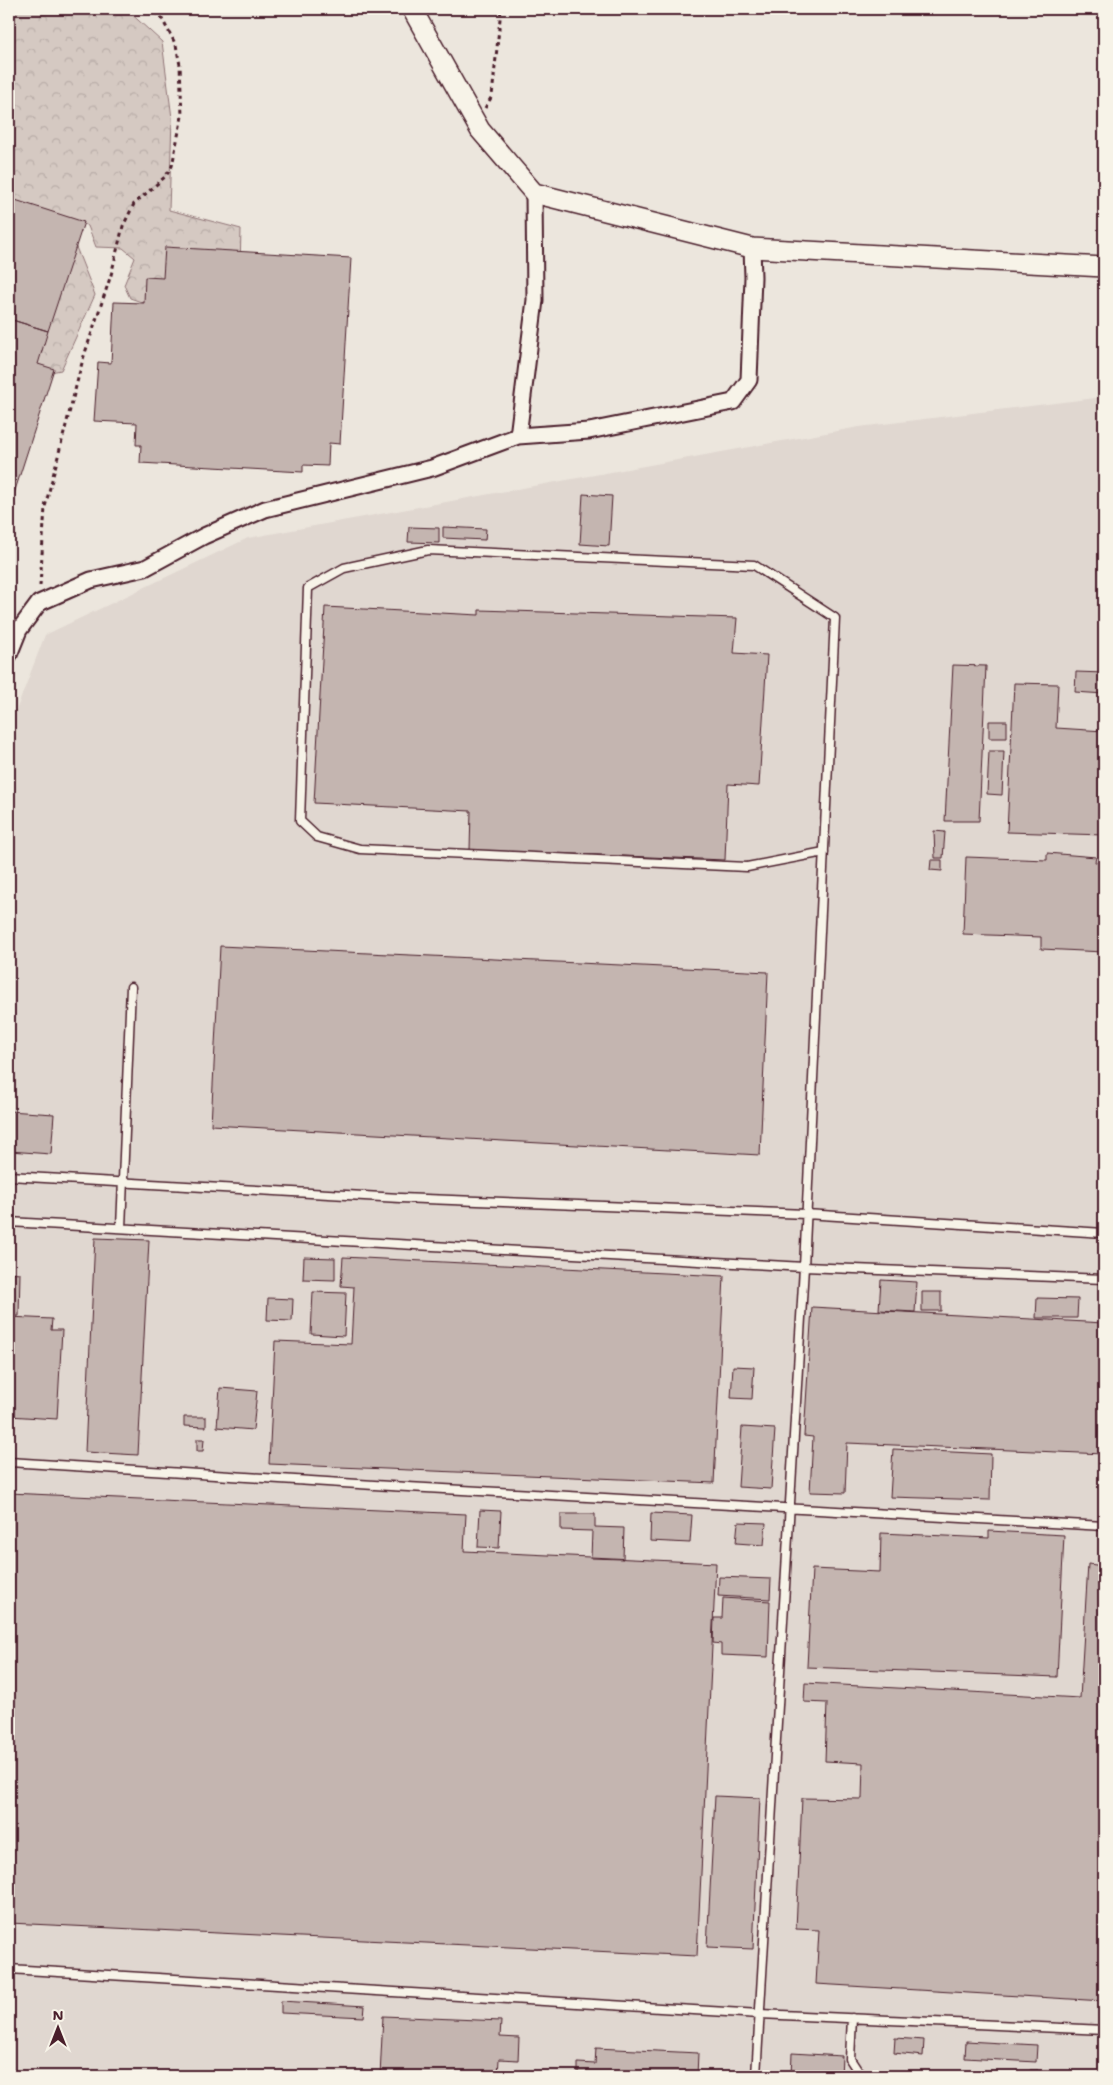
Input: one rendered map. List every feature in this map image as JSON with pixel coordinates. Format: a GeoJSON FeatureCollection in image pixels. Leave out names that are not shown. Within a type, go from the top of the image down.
{"type":"FeatureCollection","features":[{"type":"Feature","properties":{"kind":"street"},"geometry":{"type":"LineString","coordinates":[[412,9],[476,123],[534,193],[752,248],[1104,267]]}},
{"type":"Feature","properties":{"kind":"street"},"geometry":{"type":"LineString","coordinates":[[518,436],[535,300],[534,193]]}},
{"type":"Feature","properties":{"kind":"street"},"geometry":{"type":"LineString","coordinates":[[9,655],[19,630],[40,603],[91,580],[145,568],[204,536],[265,509],[432,468],[518,436],[589,431],[733,402],[749,380],[753,277],[752,248]]}},
{"type":"Feature","properties":{"kind":"lane"},"geometry":{"type":"LineString","coordinates":[[756,2076],[791,1509],[804,1267],[806,1214],[824,852],[835,618],[754,565],[428,550],[344,568],[308,588],[300,822],[317,837],[360,850],[747,867],[824,852]]}},
{"type":"Feature","properties":{"kind":"lane"},"geometry":{"type":"LineString","coordinates":[[121,1228],[131,987]]}},
{"type":"Feature","properties":{"kind":"lane"},"geometry":{"type":"LineString","coordinates":[[9,1176],[400,1198],[806,1214],[1104,1233]]}},
{"type":"Feature","properties":{"kind":"lane"},"geometry":{"type":"LineString","coordinates":[[9,1222],[804,1267],[1104,1278]]}},
{"type":"Feature","properties":{"kind":"lane"},"geometry":{"type":"LineString","coordinates":[[9,1462],[1104,1526]]}},
{"type":"Feature","properties":{"kind":"lane"},"geometry":{"type":"LineString","coordinates":[[9,1969],[760,2014],[1104,2030]]}},
{"type":"Feature","properties":{"kind":"lane"},"geometry":{"type":"LineString","coordinates":[[852,2018],[850,2059],[862,2076]]}},
{"type":"Feature","properties":{"kind":"path"},"geometry":{"type":"LineString","coordinates":[[40,603],[45,507],[83,358],[111,275],[123,226],[134,204],[166,176],[172,166],[182,116],[180,65],[176,45],[162,19],[151,9]]}},
{"type":"Feature","properties":{"kind":"path"},"geometry":{"type":"LineString","coordinates":[[476,123],[492,96],[501,9]]}},
{"type":"Feature","properties":{"kind":"shaded area"},"geometry":{"type":"Polygon","coordinates":[[[1104,397],[1104,2076],[9,2076],[9,729],[45,635],[248,538],[859,427],[1104,397]]]}},
{"type":"Feature","properties":{"kind":"green space"},"geometry":{"type":"Polygon","coordinates":[[[9,9],[126,9],[162,42],[172,118],[169,210],[241,229],[240,269],[144,303],[130,298],[124,285],[135,258],[123,248],[96,247],[88,226],[76,220],[70,232],[95,295],[61,370],[9,380],[9,9]]]}},
{"type":"Feature","properties":{"kind":"building"},"geometry":{"type":"Polygon","coordinates":[[[9,198],[84,222],[48,331],[9,319],[9,198]]]}},
{"type":"Feature","properties":{"kind":"building"},"geometry":{"type":"Polygon","coordinates":[[[165,247],[351,258],[340,444],[329,443],[328,466],[303,465],[303,472],[140,463],[141,445],[136,445],[137,423],[94,421],[98,362],[111,363],[114,302],[144,303],[145,277],[163,278],[165,247]]]}},
{"type":"Feature","properties":{"kind":"building"},"geometry":{"type":"Polygon","coordinates":[[[9,319],[48,331],[38,364],[54,369],[9,509],[9,319]]]}},
{"type":"Feature","properties":{"kind":"building"},"geometry":{"type":"Polygon","coordinates":[[[583,494],[612,496],[609,546],[580,544],[583,494]]]}},
{"type":"Feature","properties":{"kind":"building"},"geometry":{"type":"Polygon","coordinates":[[[409,527],[439,528],[439,543],[408,542],[409,527]]]}},
{"type":"Feature","properties":{"kind":"building"},"geometry":{"type":"Polygon","coordinates":[[[443,527],[486,529],[485,540],[443,538],[443,527]]]}},
{"type":"Feature","properties":{"kind":"building"},"geometry":{"type":"Polygon","coordinates":[[[325,607],[479,615],[479,610],[737,618],[734,653],[767,655],[759,786],[728,784],[725,860],[470,850],[471,811],[314,803],[325,607]]]}},
{"type":"Feature","properties":{"kind":"building"},"geometry":{"type":"Polygon","coordinates":[[[953,665],[986,666],[979,821],[945,821],[953,665]]]}},
{"type":"Feature","properties":{"kind":"building"},"geometry":{"type":"Polygon","coordinates":[[[1076,672],[1104,673],[1104,694],[1075,692],[1076,672]]]}},
{"type":"Feature","properties":{"kind":"building"},"geometry":{"type":"Polygon","coordinates":[[[1014,683],[1058,684],[1056,728],[1104,731],[1104,835],[1007,832],[1014,683]]]}},
{"type":"Feature","properties":{"kind":"building"},"geometry":{"type":"Polygon","coordinates":[[[989,721],[1007,721],[1007,738],[989,738],[989,721]]]}},
{"type":"Feature","properties":{"kind":"building"},"geometry":{"type":"Polygon","coordinates":[[[989,751],[1004,751],[1002,795],[987,794],[989,751]]]}},
{"type":"Feature","properties":{"kind":"building"},"geometry":{"type":"Polygon","coordinates":[[[934,831],[945,832],[943,858],[935,858],[934,831]]]}},
{"type":"Feature","properties":{"kind":"building"},"geometry":{"type":"Polygon","coordinates":[[[1047,853],[1096,857],[1095,862],[1104,863],[1104,952],[1041,949],[1041,937],[963,934],[966,857],[1047,860],[1047,853]]]}},
{"type":"Feature","properties":{"kind":"building"},"geometry":{"type":"Polygon","coordinates":[[[931,860],[942,860],[942,871],[930,870],[931,860]]]}},
{"type":"Feature","properties":{"kind":"building"},"geometry":{"type":"Polygon","coordinates":[[[220,946],[768,972],[760,1155],[211,1125],[220,946]]]}},
{"type":"Feature","properties":{"kind":"building"},"geometry":{"type":"Polygon","coordinates":[[[9,1111],[54,1114],[51,1154],[9,1151],[9,1111]]]}},
{"type":"Feature","properties":{"kind":"building"},"geometry":{"type":"Polygon","coordinates":[[[95,1238],[149,1240],[138,1455],[85,1452],[95,1238]]]}},
{"type":"Feature","properties":{"kind":"building"},"geometry":{"type":"Polygon","coordinates":[[[304,1257],[335,1258],[335,1280],[303,1279],[304,1257]]]}},
{"type":"Feature","properties":{"kind":"building"},"geometry":{"type":"Polygon","coordinates":[[[343,1257],[724,1276],[714,1483],[269,1464],[275,1341],[351,1344],[354,1287],[341,1286],[343,1257]]]}},
{"type":"Feature","properties":{"kind":"building"},"geometry":{"type":"Polygon","coordinates":[[[9,1272],[20,1273],[19,1316],[9,1316],[9,1272]]]}},
{"type":"Feature","properties":{"kind":"building"},"geometry":{"type":"Polygon","coordinates":[[[881,1280],[917,1282],[915,1312],[879,1310],[881,1280]]]}},
{"type":"Feature","properties":{"kind":"building"},"geometry":{"type":"Polygon","coordinates":[[[313,1292],[346,1293],[344,1336],[311,1334],[313,1292]]]}},
{"type":"Feature","properties":{"kind":"building"},"geometry":{"type":"Polygon","coordinates":[[[922,1292],[941,1292],[941,1311],[922,1311],[922,1292]]]}},
{"type":"Feature","properties":{"kind":"building"},"geometry":{"type":"Polygon","coordinates":[[[268,1298],[293,1299],[292,1321],[267,1320],[268,1298]]]}},
{"type":"Feature","properties":{"kind":"building"},"geometry":{"type":"Polygon","coordinates":[[[1037,1298],[1078,1299],[1077,1318],[1036,1318],[1037,1298]]]}},
{"type":"Feature","properties":{"kind":"building"},"geometry":{"type":"Polygon","coordinates":[[[812,1307],[1104,1323],[1104,1454],[847,1443],[845,1493],[810,1492],[813,1437],[804,1436],[812,1307]]]}},
{"type":"Feature","properties":{"kind":"building"},"geometry":{"type":"Polygon","coordinates":[[[9,1317],[52,1319],[51,1330],[62,1330],[57,1419],[9,1416],[9,1317]]]}},
{"type":"Feature","properties":{"kind":"building"},"geometry":{"type":"Polygon","coordinates":[[[733,1366],[754,1367],[752,1399],[731,1398],[733,1366]]]}},
{"type":"Feature","properties":{"kind":"building"},"geometry":{"type":"Polygon","coordinates":[[[220,1388],[257,1391],[253,1430],[217,1427],[220,1388]]]}},
{"type":"Feature","properties":{"kind":"building"},"geometry":{"type":"Polygon","coordinates":[[[184,1417],[206,1417],[206,1427],[184,1426],[184,1417]]]}},
{"type":"Feature","properties":{"kind":"building"},"geometry":{"type":"Polygon","coordinates":[[[742,1427],[775,1429],[771,1489],[738,1487],[742,1427]]]}},
{"type":"Feature","properties":{"kind":"building"},"geometry":{"type":"Polygon","coordinates":[[[197,1439],[204,1439],[203,1451],[197,1451],[197,1439]]]}},
{"type":"Feature","properties":{"kind":"building"},"geometry":{"type":"Polygon","coordinates":[[[893,1449],[991,1454],[990,1500],[890,1497],[893,1449]]]}},
{"type":"Feature","properties":{"kind":"building"},"geometry":{"type":"Polygon","coordinates":[[[9,1493],[466,1514],[464,1551],[716,1563],[697,1956],[9,1923],[9,1493]]]}},
{"type":"Feature","properties":{"kind":"building"},"geometry":{"type":"Polygon","coordinates":[[[480,1510],[501,1511],[499,1548],[478,1547],[480,1510]]]}},
{"type":"Feature","properties":{"kind":"building"},"geometry":{"type":"Polygon","coordinates":[[[651,1513],[692,1515],[690,1543],[650,1541],[651,1513]]]}},
{"type":"Feature","properties":{"kind":"building"},"geometry":{"type":"Polygon","coordinates":[[[561,1514],[595,1514],[595,1527],[624,1528],[623,1559],[591,1558],[592,1531],[561,1530],[561,1514]]]}},
{"type":"Feature","properties":{"kind":"building"},"geometry":{"type":"Polygon","coordinates":[[[738,1522],[766,1523],[764,1545],[736,1543],[738,1522]]]}},
{"type":"Feature","properties":{"kind":"building"},"geometry":{"type":"Polygon","coordinates":[[[989,1531],[1064,1535],[1057,1677],[807,1667],[812,1569],[880,1572],[881,1533],[989,1538],[989,1531]]]}},
{"type":"Feature","properties":{"kind":"building"},"geometry":{"type":"Polygon","coordinates":[[[1088,1564],[1104,1566],[1104,2001],[816,1984],[819,1930],[796,1929],[802,1798],[862,1799],[863,1763],[825,1761],[827,1703],[804,1702],[805,1683],[1080,1698],[1088,1564]]]}},
{"type":"Feature","properties":{"kind":"building"},"geometry":{"type":"Polygon","coordinates":[[[719,1577],[771,1579],[770,1599],[718,1596],[719,1577]]]}},
{"type":"Feature","properties":{"kind":"building"},"geometry":{"type":"Polygon","coordinates":[[[723,1598],[770,1601],[768,1657],[721,1655],[721,1644],[713,1643],[714,1618],[722,1618],[723,1598]]]}},
{"type":"Feature","properties":{"kind":"building"},"geometry":{"type":"Polygon","coordinates":[[[715,1796],[760,1798],[753,1949],[707,1947],[715,1796]]]}},
{"type":"Feature","properties":{"kind":"building"},"geometry":{"type":"Polygon","coordinates":[[[281,2001],[365,2006],[364,2017],[281,2013],[281,2001]]]}},
{"type":"Feature","properties":{"kind":"building"},"geometry":{"type":"Polygon","coordinates":[[[383,2016],[501,2021],[500,2037],[519,2038],[518,2060],[499,2059],[498,2076],[380,2076],[383,2016]]]}},
{"type":"Feature","properties":{"kind":"building"},"geometry":{"type":"Polygon","coordinates":[[[895,2038],[924,2040],[923,2056],[894,2053],[895,2038]]]}},
{"type":"Feature","properties":{"kind":"building"},"geometry":{"type":"Polygon","coordinates":[[[966,2041],[1037,2045],[1036,2062],[965,2058],[966,2041]]]}},
{"type":"Feature","properties":{"kind":"building"},"geometry":{"type":"Polygon","coordinates":[[[596,2048],[698,2053],[697,2076],[578,2076],[578,2063],[595,2064],[596,2048]]]}},
{"type":"Feature","properties":{"kind":"building"},"geometry":{"type":"Polygon","coordinates":[[[792,2053],[842,2056],[841,2076],[791,2076],[792,2053]]]}},
{"type":"Feature","properties":{"kind":"building"},"geometry":{"type":"Polygon","coordinates":[[[1030,2070],[1038,2070],[1038,2076],[1030,2076],[1030,2070]]]}}]}
